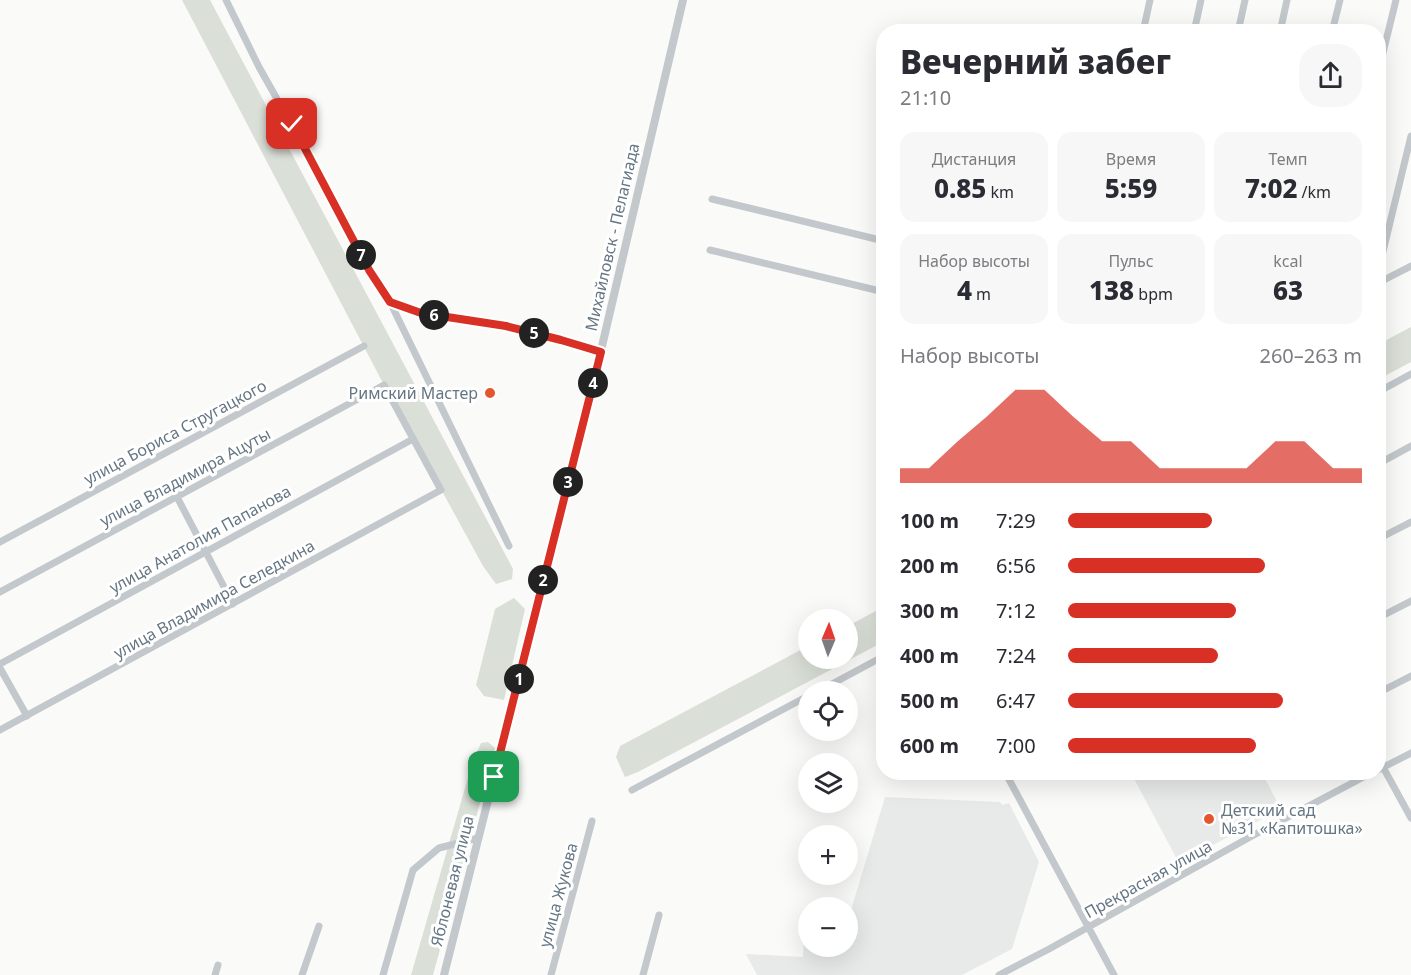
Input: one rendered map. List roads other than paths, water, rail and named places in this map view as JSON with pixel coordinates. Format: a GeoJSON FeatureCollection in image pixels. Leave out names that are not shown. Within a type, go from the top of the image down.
{"type":"FeatureCollection","features":[{"type":"Feature","properties":{"kind":"street"},"geometry":{"type":"LineString","coordinates":[[226,0],[369,270],[390,302],[509,546]]}},
{"type":"Feature","properties":{"kind":"street","name":"Михайловск - Пелагиада"},"geometry":{"type":"LineString","coordinates":[[524,656],[601,352],[683,0]]}},
{"type":"Feature","properties":{"kind":"street"},"geometry":{"type":"LineString","coordinates":[[1145,24],[1150,0]]}},
{"type":"Feature","properties":{"kind":"street"},"geometry":{"type":"LineString","coordinates":[[1196,24],[1201,0]]}},
{"type":"Feature","properties":{"kind":"street"},"geometry":{"type":"LineString","coordinates":[[1240,24],[1245,0]]}},
{"type":"Feature","properties":{"kind":"street"},"geometry":{"type":"LineString","coordinates":[[1282,24],[1287,0]]}},
{"type":"Feature","properties":{"kind":"street"},"geometry":{"type":"LineString","coordinates":[[1334,24],[1340,0]]}},
{"type":"Feature","properties":{"kind":"street"},"geometry":{"type":"LineString","coordinates":[[1386,41],[1396,0]]}},
{"type":"Feature","properties":{"kind":"street"},"geometry":{"type":"LineString","coordinates":[[1386,239],[1411,136]]}},
{"type":"Feature","properties":{"kind":"street"},"geometry":{"type":"LineString","coordinates":[[712,199],[876,239]]}},
{"type":"Feature","properties":{"kind":"street"},"geometry":{"type":"LineString","coordinates":[[710,250],[876,290]]}},
{"type":"Feature","properties":{"kind":"street"},"geometry":{"type":"LineString","coordinates":[[1386,279],[1411,266]]}},
{"type":"Feature","properties":{"kind":"street"},"geometry":{"type":"LineString","coordinates":[[390,302],[421,313],[506,326],[601,352]]}},
{"type":"Feature","properties":{"kind":"street","name":"улица Бориса Стругацкого"},"geometry":{"type":"LineString","coordinates":[[0,542],[364,346]]}},
{"type":"Feature","properties":{"kind":"street"},"geometry":{"type":"LineString","coordinates":[[1386,388],[1411,374]]}},
{"type":"Feature","properties":{"kind":"street","name":"улица Владимира Ацуты"},"geometry":{"type":"LineString","coordinates":[[0,592],[384,385],[413,439]]}},
{"type":"Feature","properties":{"kind":"street","name":"улица Владимира Селедкина"},"geometry":{"type":"LineString","coordinates":[[0,730],[441,490],[413,439]]}},
{"type":"Feature","properties":{"kind":"street","name":"улица Анатолия Папанова"},"geometry":{"type":"LineString","coordinates":[[0,664],[413,439]]}},
{"type":"Feature","properties":{"kind":"street"},"geometry":{"type":"LineString","coordinates":[[1386,460],[1411,446]]}},
{"type":"Feature","properties":{"kind":"street"},"geometry":{"type":"LineString","coordinates":[[177,496],[233,604]]}},
{"type":"Feature","properties":{"kind":"street"},"geometry":{"type":"LineString","coordinates":[[1386,535],[1411,522]]}},
{"type":"Feature","properties":{"kind":"street"},"geometry":{"type":"LineString","coordinates":[[1386,614],[1411,600]]}},
{"type":"Feature","properties":{"kind":"street","name":"Яблоневая улица"},"geometry":{"type":"LineString","coordinates":[[444,975],[524,656]]}},
{"type":"Feature","properties":{"kind":"street"},"geometry":{"type":"LineString","coordinates":[[837,681],[876,660]]}},
{"type":"Feature","properties":{"kind":"street"},"geometry":{"type":"LineString","coordinates":[[0,669],[27,716]]}},
{"type":"Feature","properties":{"kind":"street"},"geometry":{"type":"LineString","coordinates":[[1386,689],[1411,676]]}},
{"type":"Feature","properties":{"kind":"street"},"geometry":{"type":"LineString","coordinates":[[632,790],[798,701]]}},
{"type":"Feature","properties":{"kind":"street"},"geometry":{"type":"LineString","coordinates":[[1386,766],[1411,753]]}},
{"type":"Feature","properties":{"kind":"street"},"geometry":{"type":"LineString","coordinates":[[1386,777],[1411,818]]}},
{"type":"Feature","properties":{"kind":"street"},"geometry":{"type":"LineString","coordinates":[[1009,780],[1114,975]]}},
{"type":"Feature","properties":{"kind":"street","name":"Прекрасная улица"},"geometry":{"type":"LineString","coordinates":[[999,975],[1358,780]]}},
{"type":"Feature","properties":{"kind":"street","name":"улица Жукова"},"geometry":{"type":"LineString","coordinates":[[551,975],[592,821]]}},
{"type":"Feature","properties":{"kind":"street"},"geometry":{"type":"LineString","coordinates":[[383,975],[413,870],[439,848],[478,838]]}},
{"type":"Feature","properties":{"kind":"street"},"geometry":{"type":"LineString","coordinates":[[643,975],[659,915]]}},
{"type":"Feature","properties":{"kind":"street"},"geometry":{"type":"LineString","coordinates":[[302,975],[319,926]]}},
{"type":"Feature","properties":{"kind":"street"},"geometry":{"type":"LineString","coordinates":[[215,975],[218,965]]}},
{"type":"Feature","properties":{"kind":"place","name":"Римский Мастер"},"geometry":{"type":"Point","coordinates":[490,393]}},
{"type":"Feature","properties":{"kind":"place","name":"Детский сад №31 «Капитошка»"},"geometry":{"type":"Point","coordinates":[1209,819]}}]}
